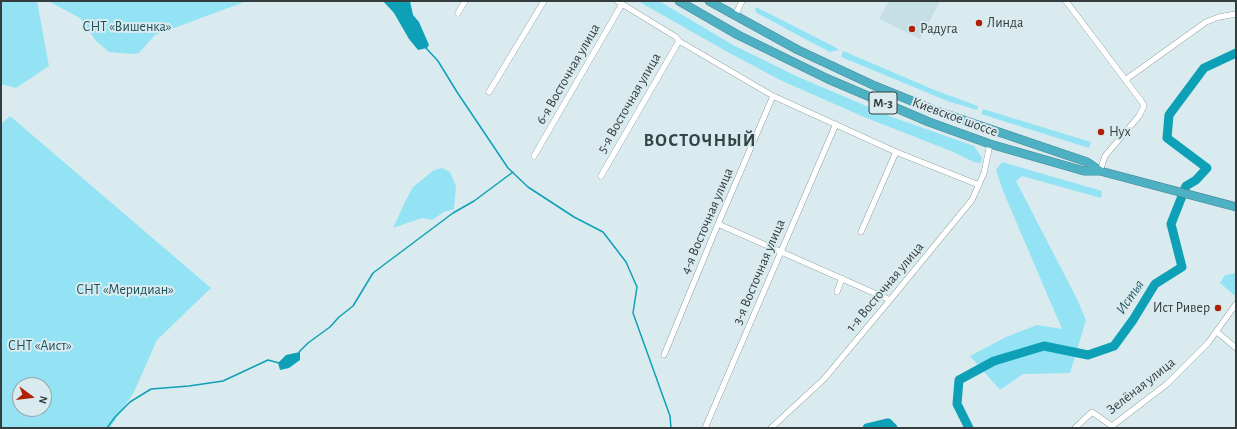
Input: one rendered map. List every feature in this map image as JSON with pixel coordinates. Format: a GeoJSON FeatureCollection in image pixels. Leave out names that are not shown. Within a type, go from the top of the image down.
{"type":"FeatureCollection","features":[{"type":"Feature","properties":{"kind":"highway","name":"Киевское шоссе"},"geometry":{"type":"LineString","coordinates":[[679,1],[738,35],[828,79],[929,122],[990,144],[1084,171],[1100,171],[1236,207]]}},
{"type":"Feature","properties":{"kind":"highway","name":"Киевское шоссе"},"geometry":{"type":"LineString","coordinates":[[709,1],[832,67],[934,110],[1087,162],[1100,171]]}},
{"type":"Feature","properties":{"kind":"highway"},"geometry":{"type":"LineString","coordinates":[[828,79],[836,78],[837,74],[832,67]]}},
{"type":"Feature","properties":{"kind":"street"},"geometry":{"type":"LineString","coordinates":[[458,13],[465,1]]}},
{"type":"Feature","properties":{"kind":"street"},"geometry":{"type":"LineString","coordinates":[[489,92],[544,1]]}},
{"type":"Feature","properties":{"kind":"street"},"geometry":{"type":"LineString","coordinates":[[735,16],[742,1]]}},
{"type":"Feature","properties":{"kind":"street"},"geometry":{"type":"LineString","coordinates":[[1066,1],[1144,106],[1143,110],[1105,156],[1100,171]]}},
{"type":"Feature","properties":{"kind":"street"},"geometry":{"type":"LineString","coordinates":[[619,2],[676,37],[679,41],[773,96],[896,152],[979,185]]}},
{"type":"Feature","properties":{"kind":"street","name":"6-я Восточная улица"},"geometry":{"type":"LineString","coordinates":[[534,156],[619,2]]}},
{"type":"Feature","properties":{"kind":"street"},"geometry":{"type":"LineString","coordinates":[[1125,80],[1206,22],[1219,17],[1236,14]]}},
{"type":"Feature","properties":{"kind":"street","name":"5-я Восточная улица"},"geometry":{"type":"LineString","coordinates":[[601,176],[679,41]]}},
{"type":"Feature","properties":{"kind":"street","name":"4-я Восточная улица"},"geometry":{"type":"LineString","coordinates":[[664,355],[773,96]]}},
{"type":"Feature","properties":{"kind":"street","name":"3-я Восточная улица"},"geometry":{"type":"LineString","coordinates":[[705,428],[836,124]]}},
{"type":"Feature","properties":{"kind":"street","name":"1-я Восточная улица"},"geometry":{"type":"LineString","coordinates":[[771,428],[824,379],[972,200],[984,173],[990,144]]}},
{"type":"Feature","properties":{"kind":"street"},"geometry":{"type":"LineString","coordinates":[[862,232],[896,152]]}},
{"type":"Feature","properties":{"kind":"street"},"geometry":{"type":"LineString","coordinates":[[718,224],[890,300]]}},
{"type":"Feature","properties":{"kind":"street"},"geometry":{"type":"LineString","coordinates":[[837,292],[842,278]]}},
{"type":"Feature","properties":{"kind":"street","name":"Зелёная улица"},"geometry":{"type":"LineString","coordinates":[[1075,428],[1092,412],[1112,426],[1167,384],[1194,358],[1217,332],[1236,304]]}},
{"type":"Feature","properties":{"kind":"street"},"geometry":{"type":"LineString","coordinates":[[1217,332],[1236,348]]}},
{"type":"Feature","properties":{"kind":"shaded area"},"geometry":{"type":"Polygon","coordinates":[[[383,1],[410,1],[413,15],[419,22],[429,45],[427,48],[418,50],[409,39],[394,13],[383,1]]]}},
{"type":"Feature","properties":{"kind":"shaded area","name":"Радуга"},"geometry":{"type":"Polygon","coordinates":[[[889,1],[940,1],[920,39],[879,19],[889,1]]]}},
{"type":"Feature","properties":{"kind":"shaded area"},"geometry":{"type":"Polygon","coordinates":[[[300,352],[300,360],[289,368],[280,370],[278,363],[286,355],[300,352]]]}},
{"type":"Feature","properties":{"kind":"green space"},"geometry":{"type":"Polygon","coordinates":[[[1,1],[37,1],[49,66],[16,88],[1,84],[1,1]]]}},
{"type":"Feature","properties":{"kind":"green space","name":"СНТ «Вишенка»"},"geometry":{"type":"Polygon","coordinates":[[[48,1],[247,1],[155,35],[139,53],[133,54],[109,52],[96,41],[80,18],[48,1]]]}},
{"type":"Feature","properties":{"kind":"green space"},"geometry":{"type":"Polygon","coordinates":[[[638,1],[659,1],[733,45],[796,76],[892,117],[974,146],[982,158],[981,163],[974,162],[951,151],[864,117],[780,80],[638,1]]]}},
{"type":"Feature","properties":{"kind":"green space"},"geometry":{"type":"Polygon","coordinates":[[[756,7],[839,50],[830,52],[757,13],[755,10],[756,7]]]}},
{"type":"Feature","properties":{"kind":"green space"},"geometry":{"type":"Polygon","coordinates":[[[843,51],[937,91],[978,106],[977,110],[950,102],[841,57],[843,51]]]}},
{"type":"Feature","properties":{"kind":"green space"},"geometry":{"type":"Polygon","coordinates":[[[983,109],[1091,142],[1089,148],[981,114],[983,109]]]}},
{"type":"Feature","properties":{"kind":"green space","name":"СНТ «Меридиан»"},"geometry":{"type":"Polygon","coordinates":[[[10,116],[211,288],[157,340],[134,392],[110,428],[1,428],[1,124],[10,116]]]}},
{"type":"Feature","properties":{"kind":"green space"},"geometry":{"type":"Polygon","coordinates":[[[1002,162],[1102,191],[1101,198],[1022,176],[1016,181],[1077,299],[1086,320],[1070,373],[1023,374],[1000,390],[970,356],[1006,337],[1037,325],[1062,329],[1003,191],[996,170],[1002,162]]]}},
{"type":"Feature","properties":{"kind":"green space"},"geometry":{"type":"Polygon","coordinates":[[[442,168],[450,172],[456,186],[454,209],[444,212],[432,220],[422,218],[393,228],[413,187],[434,170],[442,168]]]}},
{"type":"Feature","properties":{"kind":"green space"},"geometry":{"type":"Polygon","coordinates":[[[1236,273],[1236,295],[1234,295],[1220,283],[1225,275],[1236,273]]]}},
{"type":"Feature","properties":{"kind":"waterway"},"geometry":{"type":"LineString","coordinates":[[426,48],[438,61],[508,168],[528,187],[574,217],[603,232],[626,262],[637,287],[633,313],[670,416],[671,428]]}},
{"type":"Feature","properties":{"kind":"waterway","name":"Истья"},"geometry":{"type":"LineString","coordinates":[[969,428],[957,404],[959,380],[994,361],[1044,346],[1088,355],[1114,346],[1133,320],[1155,284],[1182,267],[1171,224],[1186,186],[1196,180],[1207,168],[1167,138],[1169,115],[1204,68],[1236,53]]}},
{"type":"Feature","properties":{"kind":"waterway"},"geometry":{"type":"LineString","coordinates":[[299,352],[353,306],[373,273],[453,213],[474,201],[513,172]]}},
{"type":"Feature","properties":{"kind":"waterway"},"geometry":{"type":"LineString","coordinates":[[107,428],[115,417],[130,402],[151,389],[189,386],[223,381],[268,360],[279,363]]}},
{"type":"Feature","properties":{"kind":"waterway","name":"Истья"},"geometry":{"type":"LineString","coordinates":[[867,428],[888,423],[893,428]]}},
{"type":"Feature","properties":{"kind":"place","name":"Линда"},"geometry":{"type":"Point","coordinates":[979,23]}},
{"type":"Feature","properties":{"kind":"place","name":"Радуга"},"geometry":{"type":"Point","coordinates":[912,29]}},
{"type":"Feature","properties":{"kind":"place","name":"Нух"},"geometry":{"type":"Point","coordinates":[1101,132]}},
{"type":"Feature","properties":{"kind":"place","name":"Ист Ривер"},"geometry":{"type":"Point","coordinates":[1218,308]}},
{"type":"Feature","properties":{"kind":"district","name":"ВОСТОЧНЫЙ"},"geometry":{"type":"Point","coordinates":[700,141]}},
{"type":"Feature","properties":{"kind":"park label","name":"СНТ «Аист»"},"geometry":{"type":"Point","coordinates":[40,346]}}]}
